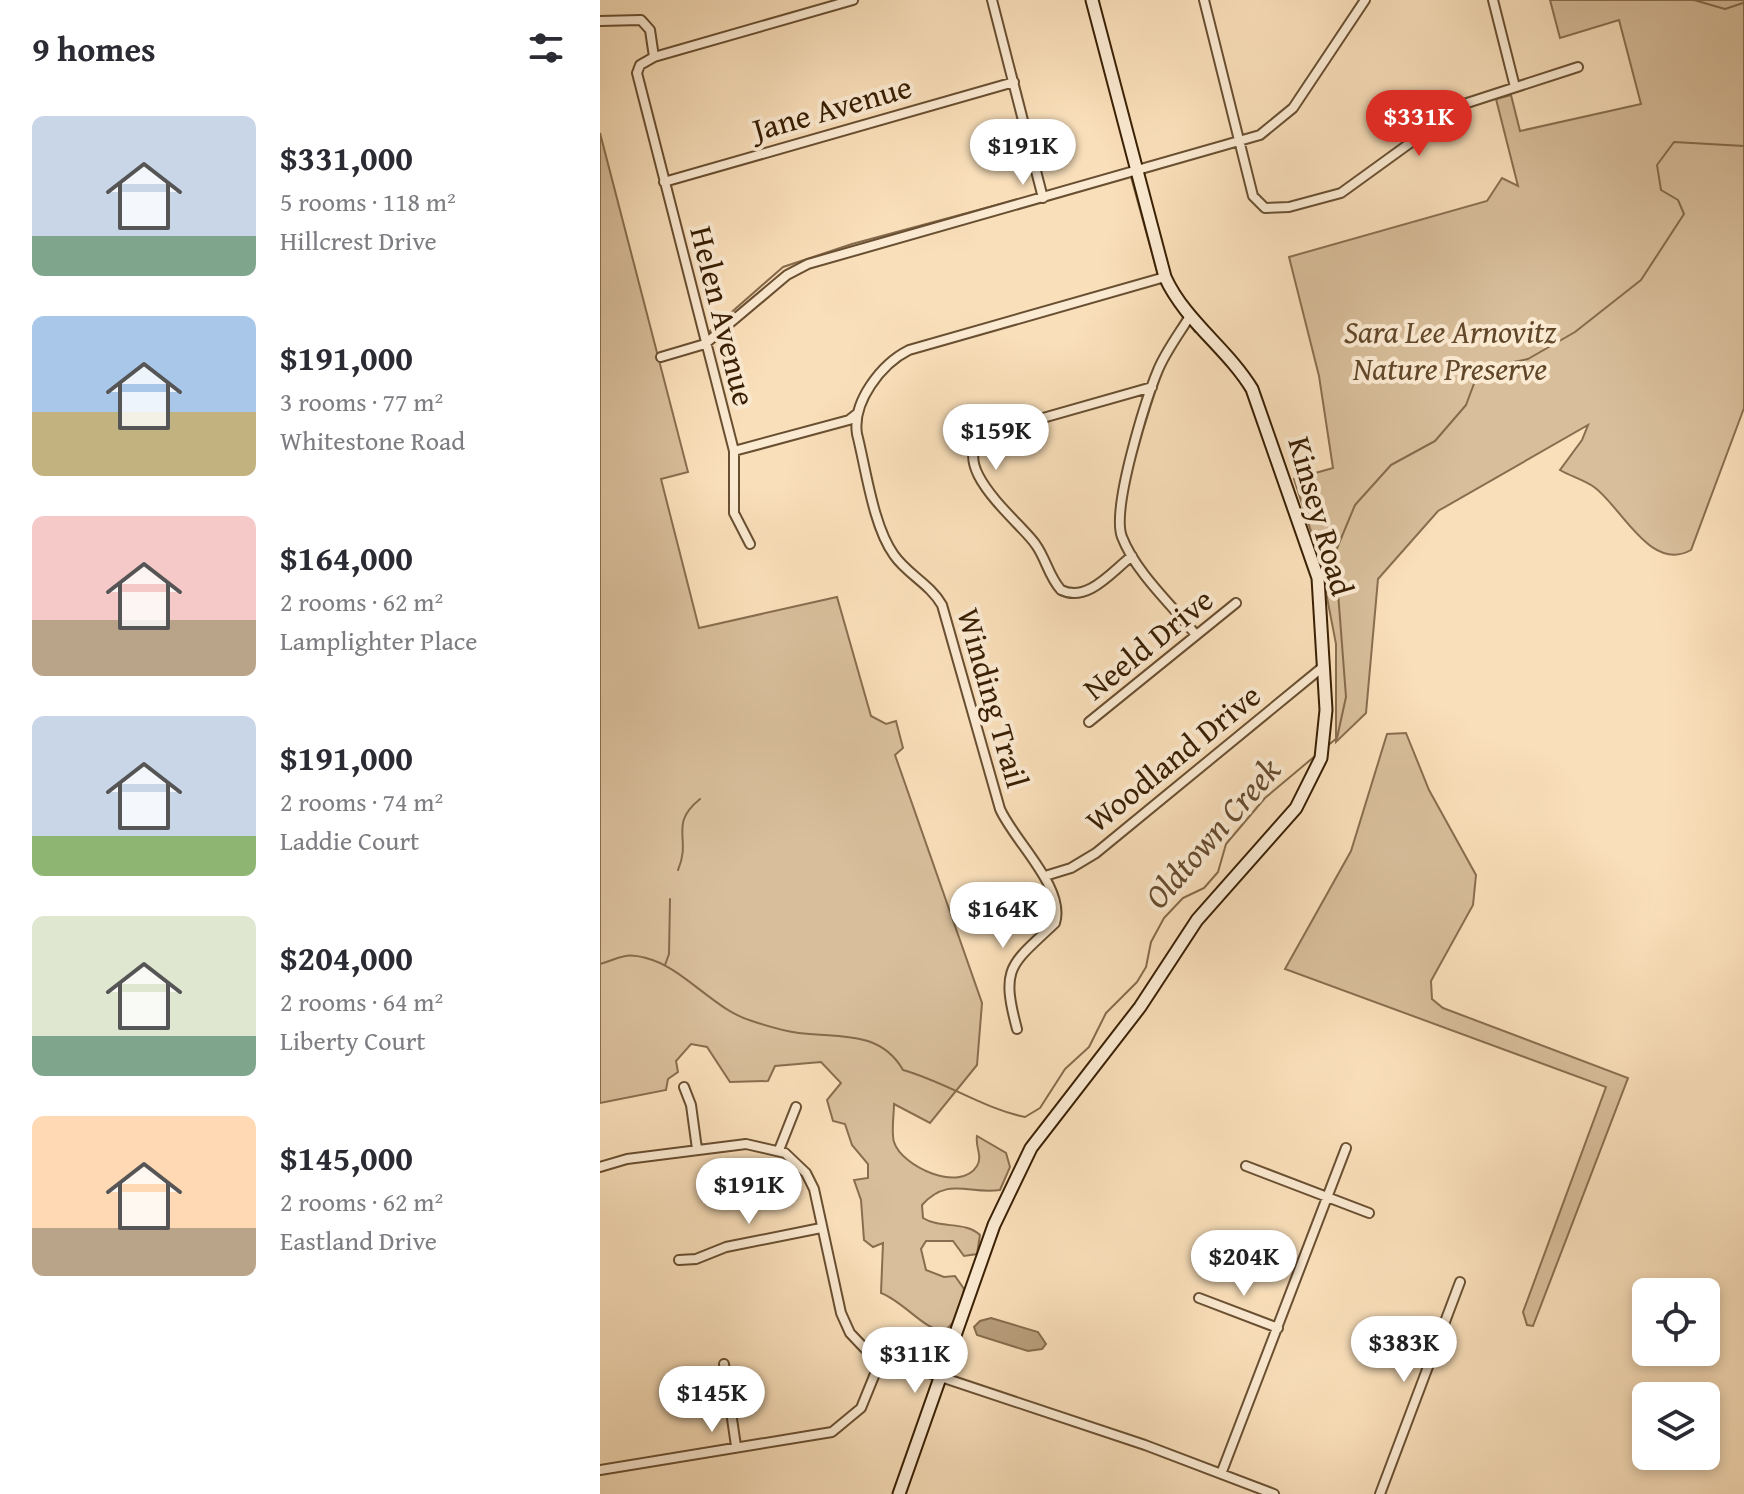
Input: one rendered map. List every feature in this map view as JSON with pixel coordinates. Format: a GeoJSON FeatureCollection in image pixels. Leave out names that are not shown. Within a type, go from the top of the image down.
{"type":"FeatureCollection","features":[{"type":"Feature","properties":{"kind":"street"},"geometry":{"type":"LineString","coordinates":[[600,21],[641,20],[650,30],[654,57],[853,0]]}},
{"type":"Feature","properties":{"kind":"street"},"geometry":{"type":"LineString","coordinates":[[992,0],[1043,198]]}},
{"type":"Feature","properties":{"kind":"street","name":"Kinsey Road"},"geometry":{"type":"LineString","coordinates":[[899,1494],[1004,1201],[1041,1132],[1140,1007],[1197,920],[1296,808],[1321,758],[1325,738],[1322,603],[1316,569],[1261,406],[1238,369],[1190,316],[1165,277],[1092,0]]}},
{"type":"Feature","properties":{"kind":"street"},"geometry":{"type":"LineString","coordinates":[[1204,0],[1253,196],[1262,207],[1289,207],[1341,193],[1464,104],[1578,67]]}},
{"type":"Feature","properties":{"kind":"street"},"geometry":{"type":"LineString","coordinates":[[661,357],[705,344],[787,275],[808,264],[1240,143],[1269,130],[1289,114],[1365,0]]}},
{"type":"Feature","properties":{"kind":"street"},"geometry":{"type":"LineString","coordinates":[[1493,0],[1515,87]]}},
{"type":"Feature","properties":{"kind":"street","name":"Helen Avenue"},"geometry":{"type":"LineString","coordinates":[[654,57],[640,65],[637,75],[734,451],[849,420],[858,412]]}},
{"type":"Feature","properties":{"kind":"street","name":"Jane Avenue"},"geometry":{"type":"LineString","coordinates":[[664,182],[1014,82]]}},
{"type":"Feature","properties":{"kind":"street"},"geometry":{"type":"LineString","coordinates":[[858,412],[883,369],[909,350],[1165,277]]}},
{"type":"Feature","properties":{"kind":"street"},"geometry":{"type":"LineString","coordinates":[[1190,316],[1164,357],[1152,387],[1118,512],[1120,531],[1132,556],[1196,635]]}},
{"type":"Feature","properties":{"kind":"street"},"geometry":{"type":"LineString","coordinates":[[1132,556],[1087,592],[1074,594],[1061,590],[1035,544],[987,493],[975,451],[980,440],[990,433],[1152,387]]}},
{"type":"Feature","properties":{"kind":"street","name":"Winding Trail"},"geometry":{"type":"LineString","coordinates":[[858,412],[857,434],[888,547],[942,605],[1000,809],[1014,836],[1045,876]]}},
{"type":"Feature","properties":{"kind":"street"},"geometry":{"type":"LineString","coordinates":[[734,451],[734,513],[750,544]]}},
{"type":"Feature","properties":{"kind":"street","name":"Neeld Drive"},"geometry":{"type":"LineString","coordinates":[[1089,722],[1236,603]]}},
{"type":"Feature","properties":{"kind":"street","name":"Woodland Drive"},"geometry":{"type":"LineString","coordinates":[[1045,876],[1071,868],[1096,853],[1325,665]]}},
{"type":"Feature","properties":{"kind":"street"},"geometry":{"type":"LineString","coordinates":[[1017,1029],[1009,993],[1011,971],[1024,949],[1053,926],[1057,917],[1045,876]]}},
{"type":"Feature","properties":{"kind":"street"},"geometry":{"type":"LineString","coordinates":[[684,1087],[691,1105],[697,1149]]}},
{"type":"Feature","properties":{"kind":"street"},"geometry":{"type":"LineString","coordinates":[[779,1150],[796,1107]]}},
{"type":"Feature","properties":{"kind":"street"},"geometry":{"type":"LineString","coordinates":[[600,1167],[627,1159],[746,1144],[779,1150],[791,1157],[810,1179],[845,1324],[861,1347],[881,1359],[1274,1494]]}},
{"type":"Feature","properties":{"kind":"street"},"geometry":{"type":"LineString","coordinates":[[1221,1474],[1346,1148]]}},
{"type":"Feature","properties":{"kind":"street"},"geometry":{"type":"LineString","coordinates":[[1246,1166],[1369,1213]]}},
{"type":"Feature","properties":{"kind":"street"},"geometry":{"type":"LineString","coordinates":[[679,1260],[696,1259],[726,1247],[821,1228]]}},
{"type":"Feature","properties":{"kind":"street"},"geometry":{"type":"LineString","coordinates":[[1380,1494],[1460,1282]]}},
{"type":"Feature","properties":{"kind":"street"},"geometry":{"type":"LineString","coordinates":[[1199,1298],[1278,1328]]}},
{"type":"Feature","properties":{"kind":"street"},"geometry":{"type":"LineString","coordinates":[[600,1470],[736,1446],[819,1436],[843,1427],[861,1408],[881,1359]]}},
{"type":"Feature","properties":{"kind":"street"},"geometry":{"type":"LineString","coordinates":[[724,1364],[736,1446]]}},
{"type":"Feature","properties":{"kind":"green space","name":"Sara Lee Arnovitz Nature Preserve"},"geometry":{"type":"Polygon","coordinates":[[[1550,0],[1744,0],[1744,408],[1691,550],[1676,555],[1662,553],[1637,534],[1594,487],[1560,470],[1582,440],[1588,425],[1438,511],[1378,579],[1366,713],[1336,742],[1336,644],[1319,556],[1294,479],[1333,468],[1319,376],[1289,257],[1487,201],[1502,178],[1518,186],[1496,99],[1511,95],[1520,131],[1641,104],[1619,20],[1560,38],[1550,0]]]}},
{"type":"Feature","properties":{"kind":"green space"},"geometry":{"type":"Polygon","coordinates":[[[600,133],[688,472],[661,479],[699,628],[837,597],[871,716],[886,724],[896,721],[903,748],[895,755],[982,1003],[977,1065],[930,1123],[894,1104],[894,1142],[899,1151],[919,1168],[945,1177],[969,1174],[979,1162],[977,1136],[1006,1153],[1010,1167],[1000,1190],[950,1189],[932,1196],[922,1205],[923,1218],[968,1228],[980,1235],[977,1254],[964,1256],[953,1241],[926,1241],[921,1249],[926,1270],[944,1277],[955,1276],[964,1289],[958,1313],[950,1326],[941,1330],[930,1327],[881,1293],[883,1243],[873,1247],[864,1240],[861,1200],[854,1180],[868,1178],[868,1164],[852,1145],[845,1124],[833,1121],[827,1100],[841,1083],[821,1062],[775,1066],[768,1081],[730,1082],[707,1047],[691,1044],[676,1061],[678,1072],[668,1079],[666,1090],[600,1103],[600,133]]]}},
{"type":"Feature","properties":{"kind":"green space"},"geometry":{"type":"Polygon","coordinates":[[[1406,733],[1429,790],[1476,875],[1473,905],[1431,981],[1432,999],[1443,1008],[1628,1078],[1533,1326],[1527,1325],[1523,1312],[1606,1087],[1285,969],[1351,851],[1387,734],[1406,733]]]}},
{"type":"Feature","properties":{"kind":"shaded area"},"geometry":{"type":"Polygon","coordinates":[[[991,1318],[1038,1332],[1046,1344],[1042,1349],[1028,1351],[977,1335],[974,1327],[980,1321],[991,1318]]]}},
{"type":"Feature","properties":{"kind":"waterway"},"geometry":{"type":"LineString","coordinates":[[1694,0],[1725,9],[1743,3]]}},
{"type":"Feature","properties":{"kind":"waterway","name":"Oldtown Creek"},"geometry":{"type":"LineString","coordinates":[[1744,2],[1744,15]]}},
{"type":"Feature","properties":{"kind":"waterway","name":"Oldtown Creek"},"geometry":{"type":"LineString","coordinates":[[1326,747],[1337,738],[1346,697],[1335,553],[1355,505],[1391,465],[1435,441],[1466,405],[1475,381],[1493,366],[1528,359],[1575,332],[1641,280],[1684,214],[1678,200],[1661,190],[1657,165],[1674,142],[1744,146]]}},
{"type":"Feature","properties":{"kind":"waterway"},"geometry":{"type":"LineString","coordinates":[[1131,177],[1158,275]]}},
{"type":"Feature","properties":{"kind":"waterway"},"geometry":{"type":"LineString","coordinates":[[710,331],[783,267],[852,244],[1038,194]]}},
{"type":"Feature","properties":{"kind":"waterway"},"geometry":{"type":"LineString","coordinates":[[1159,281],[1178,308]]}},
{"type":"Feature","properties":{"kind":"waterway"},"geometry":{"type":"LineString","coordinates":[[1189,323],[1195,332]]}},
{"type":"Feature","properties":{"kind":"waterway","name":"Oldtown Creek"},"geometry":{"type":"LineString","coordinates":[[600,964],[622,956],[660,963],[738,1016],[787,1031],[871,1042],[894,1057],[903,1070],[994,1108],[1025,1117],[1040,1108],[1065,1069],[1089,1047],[1106,1013],[1137,982],[1146,967],[1151,942],[1164,918],[1183,898],[1204,888],[1218,872],[1226,844],[1265,798],[1315,756]]}},
{"type":"Feature","properties":{"kind":"waterway"},"geometry":{"type":"LineString","coordinates":[[678,870],[682,859],[685,817],[700,799]]}},
{"type":"Feature","properties":{"kind":"waterway"},"geometry":{"type":"LineString","coordinates":[[665,965],[669,954],[670,899]]}}]}
